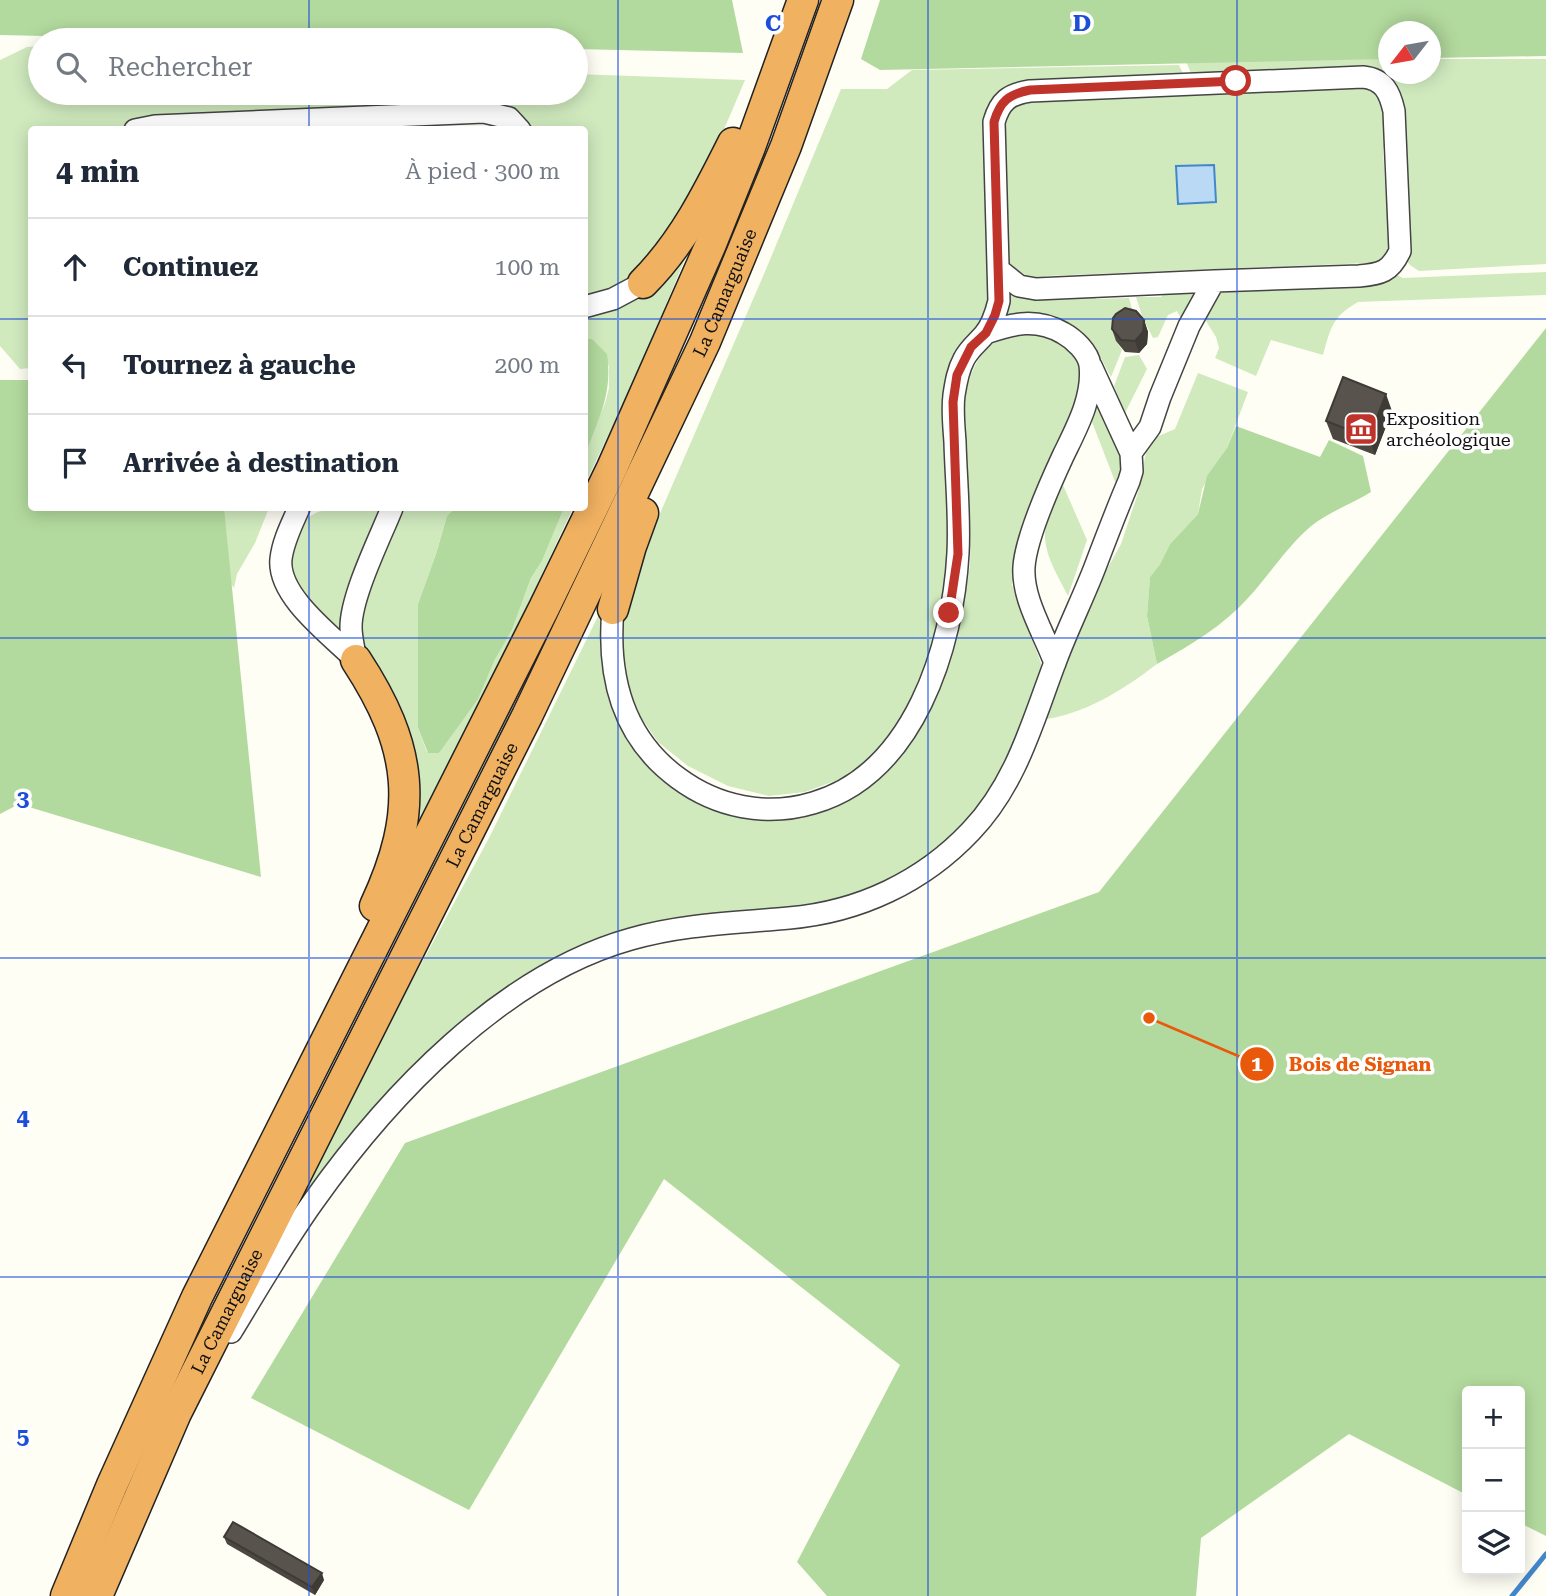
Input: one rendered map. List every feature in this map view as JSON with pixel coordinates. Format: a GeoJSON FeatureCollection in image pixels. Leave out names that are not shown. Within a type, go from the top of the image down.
{"type":"FeatureCollection","features":[{"type":"Feature","properties":{"kind":"highway"},"geometry":{"type":"LineString","coordinates":[[643,283],[662,263],[706,197],[741,127],[791,0]]}},
{"type":"Feature","properties":{"kind":"highway","name":"La Camarguaise"},"geometry":{"type":"LineString","coordinates":[[66,1596],[149,1401],[227,1236],[612,468],[726,208],[803,0]]}},
{"type":"Feature","properties":{"kind":"highway","name":"La Camarguaise"},"geometry":{"type":"LineString","coordinates":[[96,1596],[135,1504],[224,1313],[527,716],[705,342],[781,159],[838,0]]}},
{"type":"Feature","properties":{"kind":"highway"},"geometry":{"type":"LineString","coordinates":[[613,609],[631,546],[705,342]]}},
{"type":"Feature","properties":{"kind":"highway"},"geometry":{"type":"LineString","coordinates":[[227,1236],[282,1101],[382,892],[400,838],[405,796],[399,744],[382,701],[356,660]]}},
{"type":"Feature","properties":{"kind":"highway"},"geometry":{"type":"LineString","coordinates":[[135,1504],[215,1357]]}},
{"type":"Feature","properties":{"kind":"lane"},"geometry":{"type":"LineString","coordinates":[[613,609],[612,663],[619,700],[637,737],[657,761],[683,782],[731,805],[768,810],[817,802],[864,777],[888,756],[903,737],[933,673],[953,593],[958,554],[953,402],[957,375],[971,347],[986,333],[999,301],[994,122],[997,109],[1005,99],[1015,93],[1186,83],[1363,77],[1381,82],[1391,94],[1400,251],[1392,267],[1375,274],[1037,289],[1019,286],[1005,278],[999,270]]}},
{"type":"Feature","properties":{"kind":"lane"},"geometry":{"type":"LineString","coordinates":[[161,126],[484,113],[509,118],[516,126]]}},
{"type":"Feature","properties":{"kind":"lane"},"geometry":{"type":"LineString","coordinates":[[1131,453],[1150,427],[1189,326],[1214,281]]}},
{"type":"Feature","properties":{"kind":"lane"},"geometry":{"type":"LineString","coordinates":[[588,306],[613,299],[643,283]]}},
{"type":"Feature","properties":{"kind":"lane"},"geometry":{"type":"LineString","coordinates":[[215,1357],[286,1243],[340,1168],[417,1079],[467,1032],[522,991],[597,950],[658,932],[829,912],[877,898],[917,876],[954,848],[972,830],[1004,788],[1031,730],[1132,471],[1131,453],[1090,363],[1079,345],[1044,325],[1021,323],[986,333]]}},
{"type":"Feature","properties":{"kind":"lane"},"geometry":{"type":"LineString","coordinates":[[1055,663],[1024,585],[1024,564],[1032,535],[1062,458],[1081,422],[1088,391],[1090,363]]}},
{"type":"Feature","properties":{"kind":"lane"},"geometry":{"type":"LineString","coordinates":[[298,511],[284,544],[281,561],[283,579],[292,596],[356,660]]}},
{"type":"Feature","properties":{"kind":"lane"},"geometry":{"type":"LineString","coordinates":[[356,660],[351,628],[354,609],[391,511]]}},
{"type":"Feature","properties":{"kind":"green space"},"geometry":{"type":"Polygon","coordinates":[[[0,0],[732,0],[743,53],[588,49],[588,28],[28,28],[28,36],[0,35],[0,0]]]}},
{"type":"Feature","properties":{"kind":"green space"},"geometry":{"type":"Polygon","coordinates":[[[880,0],[1546,0],[1546,56],[1441,58],[1441,21],[1378,21],[1378,59],[880,70],[861,59],[880,0]]]}},
{"type":"Feature","properties":{"kind":"green space"},"geometry":{"type":"Polygon","coordinates":[[[27,47],[28,105],[588,105],[588,74],[745,80],[709,163],[675,226],[656,253],[636,274],[616,288],[588,296],[588,126],[525,126],[516,115],[230,126],[28,126],[28,368],[20,369],[0,346],[0,60],[27,47]]]}},
{"type":"Feature","properties":{"kind":"green space"},"geometry":{"type":"Polygon","coordinates":[[[1185,59],[1378,59],[1378,84],[1441,84],[1441,59],[1546,59],[1546,264],[1419,271],[1402,256],[1392,89],[1193,78],[1185,59]]]}},
{"type":"Feature","properties":{"kind":"green space"},"geometry":{"type":"Polygon","coordinates":[[[1179,65],[1185,78],[1007,91],[989,316],[953,358],[945,379],[943,407],[948,531],[941,610],[929,656],[900,725],[872,760],[843,778],[805,792],[769,796],[728,786],[688,766],[658,742],[640,716],[625,677],[622,624],[635,571],[841,89],[887,89],[912,70],[1179,65]]]}},
{"type":"Feature","properties":{"kind":"green space"},"geometry":{"type":"Polygon","coordinates":[[[1358,82],[1383,92],[1389,141],[1383,149],[1386,201],[1393,211],[1394,243],[1388,256],[1368,270],[1368,263],[1045,276],[1045,283],[1021,279],[1008,271],[1000,131],[1006,108],[1038,96],[1039,102],[1346,89],[1346,83],[1358,82]]]}},
{"type":"Feature","properties":{"kind":"green space"},"geometry":{"type":"Polygon","coordinates":[[[691,245],[632,385],[588,478],[588,446],[609,388],[609,366],[592,339],[588,339],[588,313],[691,245]]]}},
{"type":"Feature","properties":{"kind":"green space"},"geometry":{"type":"Polygon","coordinates":[[[1391,272],[1403,278],[1546,272],[1546,295],[1358,302],[1334,324],[1323,355],[1271,340],[1256,376],[1215,358],[1219,348],[1216,337],[1201,313],[1217,290],[1391,272]]]}},
{"type":"Feature","properties":{"kind":"green space"},"geometry":{"type":"Polygon","coordinates":[[[1005,284],[1095,291],[1096,299],[1129,298],[1135,320],[1116,341],[1122,350],[1111,377],[1092,343],[1069,325],[1047,319],[999,317],[1005,284]]]}},
{"type":"Feature","properties":{"kind":"green space"},"geometry":{"type":"Polygon","coordinates":[[[1201,288],[1184,324],[1177,311],[1168,315],[1158,337],[1153,338],[1136,297],[1161,297],[1168,289],[1201,288]]]}},
{"type":"Feature","properties":{"kind":"green space"},"geometry":{"type":"Polygon","coordinates":[[[1546,328],[1546,1536],[1525,1526],[1525,1386],[1462,1386],[1462,1492],[1349,1434],[1201,1538],[1196,1596],[827,1596],[797,1562],[900,1365],[664,1179],[469,1510],[251,1398],[405,1143],[1099,892],[1546,328]]]}},
{"type":"Feature","properties":{"kind":"green space"},"geometry":{"type":"Polygon","coordinates":[[[1037,329],[1058,338],[1071,350],[1078,366],[1081,388],[1014,568],[1012,585],[1042,666],[1042,676],[999,781],[944,849],[883,886],[817,907],[751,911],[533,974],[297,1209],[294,1208],[341,1113],[489,838],[603,606],[600,639],[603,671],[610,701],[622,729],[638,755],[660,777],[686,796],[730,815],[787,819],[829,807],[859,792],[886,772],[901,756],[927,715],[938,690],[955,637],[967,586],[970,558],[965,400],[968,385],[975,366],[987,349],[1013,334],[1037,329]]]}},
{"type":"Feature","properties":{"kind":"green space"},"geometry":{"type":"Polygon","coordinates":[[[588,339],[592,339],[607,354],[608,382],[603,406],[588,448],[588,339]]]}},
{"type":"Feature","properties":{"kind":"green space"},"geometry":{"type":"Polygon","coordinates":[[[1139,355],[1147,369],[1125,413],[1114,386],[1125,357],[1139,355]]]}},
{"type":"Feature","properties":{"kind":"green space"},"geometry":{"type":"Polygon","coordinates":[[[1198,373],[1248,392],[1227,448],[1202,489],[1198,514],[1170,544],[1150,577],[1147,616],[1157,664],[1102,700],[1072,713],[1040,720],[1087,605],[1121,544],[1138,493],[1147,447],[1154,438],[1175,429],[1198,373]]]}},
{"type":"Feature","properties":{"kind":"green space"},"geometry":{"type":"Polygon","coordinates":[[[0,380],[28,380],[28,511],[224,511],[261,877],[19,804],[0,814],[0,380]]]}},
{"type":"Feature","properties":{"kind":"green space"},"geometry":{"type":"Polygon","coordinates":[[[1096,399],[1120,456],[1121,470],[1116,484],[1092,422],[1096,399]]]}},
{"type":"Feature","properties":{"kind":"green space"},"geometry":{"type":"Polygon","coordinates":[[[1236,426],[1320,457],[1329,440],[1363,456],[1371,492],[1310,527],[1228,617],[1157,664],[1147,616],[1150,577],[1170,544],[1198,514],[1207,476],[1227,448],[1236,426]]]}},
{"type":"Feature","properties":{"kind":"green space"},"geometry":{"type":"Polygon","coordinates":[[[1063,485],[1087,540],[1068,596],[1050,560],[1045,538],[1049,518],[1063,485]]]}},
{"type":"Feature","properties":{"kind":"green space"},"geometry":{"type":"Polygon","coordinates":[[[203,511],[268,511],[255,543],[237,574],[234,588],[220,569],[203,511]]]}},
{"type":"Feature","properties":{"kind":"green space"},"geometry":{"type":"Polygon","coordinates":[[[385,511],[342,635],[299,593],[291,573],[295,536],[308,517],[318,512],[385,511]]]}},
{"type":"Feature","properties":{"kind":"green space"},"geometry":{"type":"Polygon","coordinates":[[[400,511],[452,511],[447,516],[418,604],[418,728],[427,752],[439,753],[512,630],[531,578],[542,561],[563,511],[572,511],[511,640],[416,827],[360,641],[360,613],[400,511]]]}},
{"type":"Feature","properties":{"kind":"green space"},"geometry":{"type":"Polygon","coordinates":[[[452,511],[563,511],[542,561],[531,578],[512,630],[494,661],[478,699],[439,753],[428,753],[418,728],[418,604],[447,516],[452,511]]]}},
{"type":"Feature","properties":{"kind":"water"},"geometry":{"type":"Polygon","coordinates":[[[1214,165],[1216,202],[1178,204],[1176,166],[1214,165]]]}},
{"type":"Feature","properties":{"kind":"building"},"geometry":{"type":"Polygon","coordinates":[[[1125,308],[1136,311],[1144,320],[1143,332],[1135,341],[1121,340],[1112,329],[1113,318],[1125,308]]]}},
{"type":"Feature","properties":{"kind":"building"},"geometry":{"type":"Polygon","coordinates":[[[1343,377],[1386,394],[1369,438],[1326,421],[1343,377]]]}},
{"type":"Feature","properties":{"kind":"building"},"geometry":{"type":"Polygon","coordinates":[[[233,1522],[322,1573],[312,1587],[224,1537],[233,1522]]]}},
{"type":"Feature","properties":{"kind":"waterway"},"geometry":{"type":"LineString","coordinates":[[1512,1596],[1546,1554]]}},
{"type":"Feature","properties":{"kind":"place","name":"Exposition archéologique"},"geometry":{"type":"Point","coordinates":[1361,429]}},
{"type":"Feature","properties":{"kind":"place","name":"Bois de Signan"},"geometry":{"type":"Point","coordinates":[1149,1018]}},
{"type":"Feature","properties":{"kind":"route"},"geometry":{"type":"LineString","coordinates":[[949,613],[958,554],[953,402],[957,375],[971,347],[986,333],[999,301],[994,122],[997,109],[1005,99],[1015,93],[1030,90],[1236,81]]}}]}
